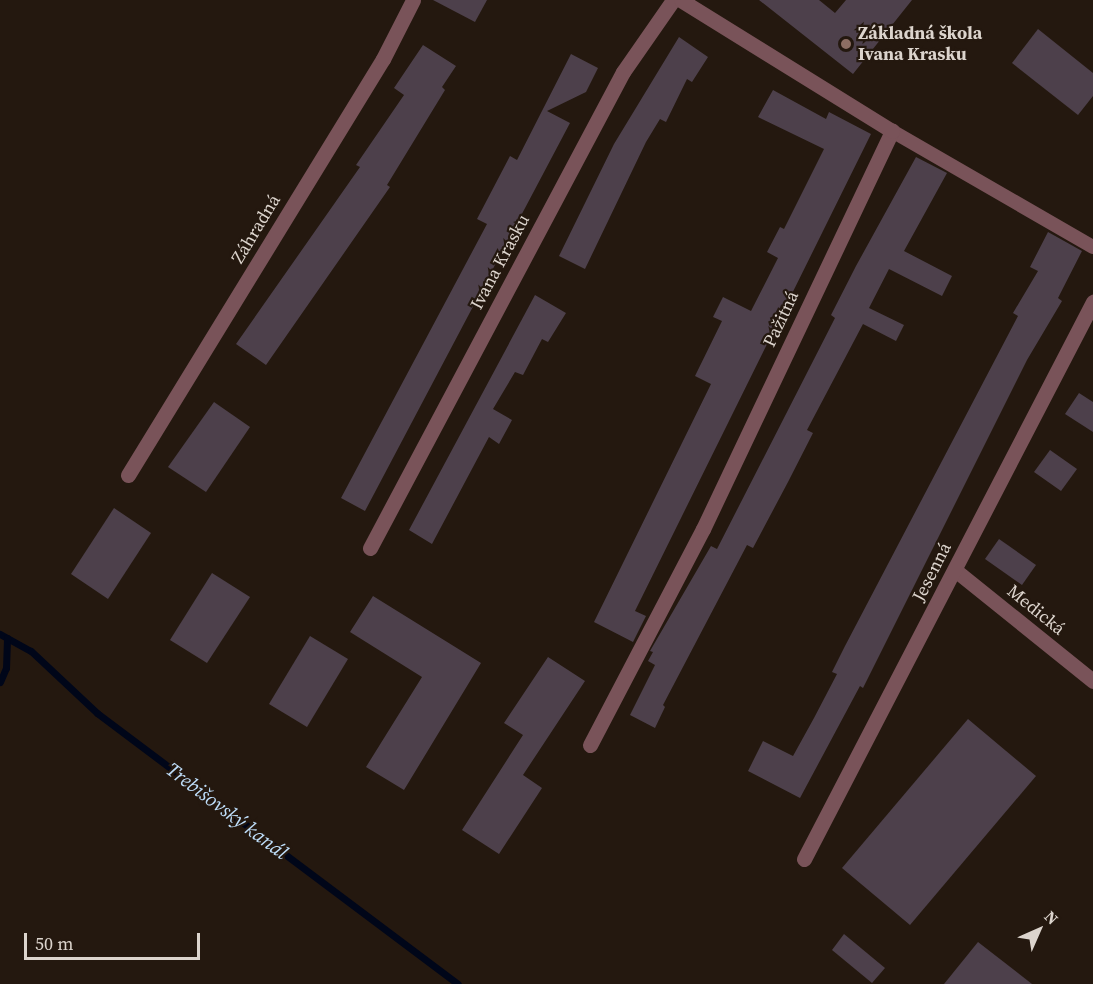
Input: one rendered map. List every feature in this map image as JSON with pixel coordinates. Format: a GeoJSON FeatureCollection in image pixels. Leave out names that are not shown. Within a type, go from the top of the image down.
{"type":"FeatureCollection","features":[{"type":"Feature","properties":{"kind":"street","name":"Záhradná"},"geometry":{"type":"LineString","coordinates":[[128,475],[383,59],[413,0]]}},
{"type":"Feature","properties":{"kind":"street","name":"Ivana Krasku"},"geometry":{"type":"LineString","coordinates":[[370,548],[623,72],[674,0]]}},
{"type":"Feature","properties":{"kind":"street"},"geometry":{"type":"LineString","coordinates":[[681,0],[892,131]]}},
{"type":"Feature","properties":{"kind":"street","name":"Pažitná"},"geometry":{"type":"LineString","coordinates":[[590,745],[708,518],[892,131]]}},
{"type":"Feature","properties":{"kind":"street","name":"Jesenná"},"geometry":{"type":"LineString","coordinates":[[804,859],[1093,302]]}},
{"type":"Feature","properties":{"kind":"street","name":"Medická"},"geometry":{"type":"LineString","coordinates":[[955,570],[1093,681]]}},
{"type":"Feature","properties":{"kind":"lane"},"geometry":{"type":"LineString","coordinates":[[892,131],[1093,248]]}},
{"type":"Feature","properties":{"kind":"building"},"geometry":{"type":"Polygon","coordinates":[[[433,0],[487,0],[475,22],[433,0]]]}},
{"type":"Feature","properties":{"kind":"building","name":"Základná škola Ivana Krasku"},"geometry":{"type":"Polygon","coordinates":[[[759,0],[819,0],[835,13],[846,0],[912,0],[853,74],[759,0]]]}},
{"type":"Feature","properties":{"kind":"building"},"geometry":{"type":"Polygon","coordinates":[[[1038,29],[1093,73],[1093,96],[1078,115],[1012,63],[1038,29]]]}},
{"type":"Feature","properties":{"kind":"building"},"geometry":{"type":"Polygon","coordinates":[[[679,37],[708,57],[692,82],[687,79],[666,122],[660,119],[646,142],[585,269],[559,256],[614,144],[679,37]]]}},
{"type":"Feature","properties":{"kind":"building"},"geometry":{"type":"Polygon","coordinates":[[[423,45],[456,66],[442,87],[445,90],[387,185],[390,187],[266,365],[236,344],[360,167],[356,165],[404,95],[394,88],[423,45]]]}},
{"type":"Feature","properties":{"kind":"building"},"geometry":{"type":"Polygon","coordinates":[[[571,54],[598,68],[586,92],[547,111],[570,123],[365,511],[341,498],[487,224],[477,219],[510,156],[517,160],[571,54]]]}},
{"type":"Feature","properties":{"kind":"building"},"geometry":{"type":"Polygon","coordinates":[[[773,90],[826,119],[829,112],[871,134],[635,611],[646,616],[633,642],[594,622],[711,384],[695,376],[722,321],[713,317],[723,297],[751,311],[778,258],[767,252],[780,227],[784,229],[824,149],[758,117],[773,90]]]}},
{"type":"Feature","properties":{"kind":"building"},"geometry":{"type":"Polygon","coordinates":[[[916,157],[947,173],[904,251],[952,276],[942,296],[889,269],[869,308],[904,325],[896,341],[863,324],[807,430],[813,433],[788,482],[753,548],[747,545],[663,705],[665,707],[655,728],[630,715],[655,665],[648,661],[653,652],[650,651],[711,546],[717,549],[835,318],[831,315],[916,157]]]}},
{"type":"Feature","properties":{"kind":"building"},"geometry":{"type":"Polygon","coordinates":[[[1048,232],[1082,251],[1058,298],[1062,301],[1027,360],[863,688],[860,686],[800,798],[748,771],[763,741],[793,756],[837,674],[832,672],[845,646],[1018,316],[1013,313],[1038,271],[1030,267],[1048,232]]]}},
{"type":"Feature","properties":{"kind":"building"},"geometry":{"type":"Polygon","coordinates":[[[535,295],[566,313],[548,342],[542,339],[523,375],[515,372],[493,409],[512,420],[499,444],[489,437],[432,544],[409,530],[535,295]]]}},
{"type":"Feature","properties":{"kind":"building"},"geometry":{"type":"Polygon","coordinates":[[[1079,393],[1093,402],[1093,432],[1065,414],[1079,393]]]}},
{"type":"Feature","properties":{"kind":"building"},"geometry":{"type":"Polygon","coordinates":[[[214,402],[250,427],[206,492],[168,467],[214,402]]]}},
{"type":"Feature","properties":{"kind":"building"},"geometry":{"type":"Polygon","coordinates":[[[1050,450],[1077,469],[1061,491],[1034,472],[1050,450]]]}},
{"type":"Feature","properties":{"kind":"building"},"geometry":{"type":"Polygon","coordinates":[[[114,508],[151,533],[108,599],[71,574],[114,508]]]}},
{"type":"Feature","properties":{"kind":"building"},"geometry":{"type":"Polygon","coordinates":[[[999,539],[1036,565],[1022,585],[985,559],[999,539]]]}},
{"type":"Feature","properties":{"kind":"building"},"geometry":{"type":"Polygon","coordinates":[[[212,573],[250,597],[207,663],[170,640],[212,573]]]}},
{"type":"Feature","properties":{"kind":"building"},"geometry":{"type":"Polygon","coordinates":[[[373,596],[481,663],[404,790],[366,767],[422,677],[350,632],[373,596]]]}},
{"type":"Feature","properties":{"kind":"building"},"geometry":{"type":"Polygon","coordinates":[[[310,636],[348,659],[307,727],[269,704],[310,636]]]}},
{"type":"Feature","properties":{"kind":"building"},"geometry":{"type":"Polygon","coordinates":[[[548,657],[585,681],[523,775],[542,788],[499,854],[462,830],[523,735],[504,723],[548,657]]]}},
{"type":"Feature","properties":{"kind":"building"},"geometry":{"type":"Polygon","coordinates":[[[968,719],[1036,776],[910,925],[842,868],[968,719]]]}},
{"type":"Feature","properties":{"kind":"building"},"geometry":{"type":"Polygon","coordinates":[[[844,934],[885,968],[872,983],[832,950],[844,934]]]}},
{"type":"Feature","properties":{"kind":"building"},"geometry":{"type":"Polygon","coordinates":[[[978,942],[1032,984],[944,984],[978,942]]]}},
{"type":"Feature","properties":{"kind":"waterway","name":"Trebišovský kanál"},"geometry":{"type":"LineString","coordinates":[[0,634],[31,651],[97,713],[458,984]]}},
{"type":"Feature","properties":{"kind":"waterway"},"geometry":{"type":"LineString","coordinates":[[0,682],[6,668],[7,638]]}},
{"type":"Feature","properties":{"kind":"place","name":"Základná škola Ivana Krasku"},"geometry":{"type":"Point","coordinates":[846,44]}}]}
